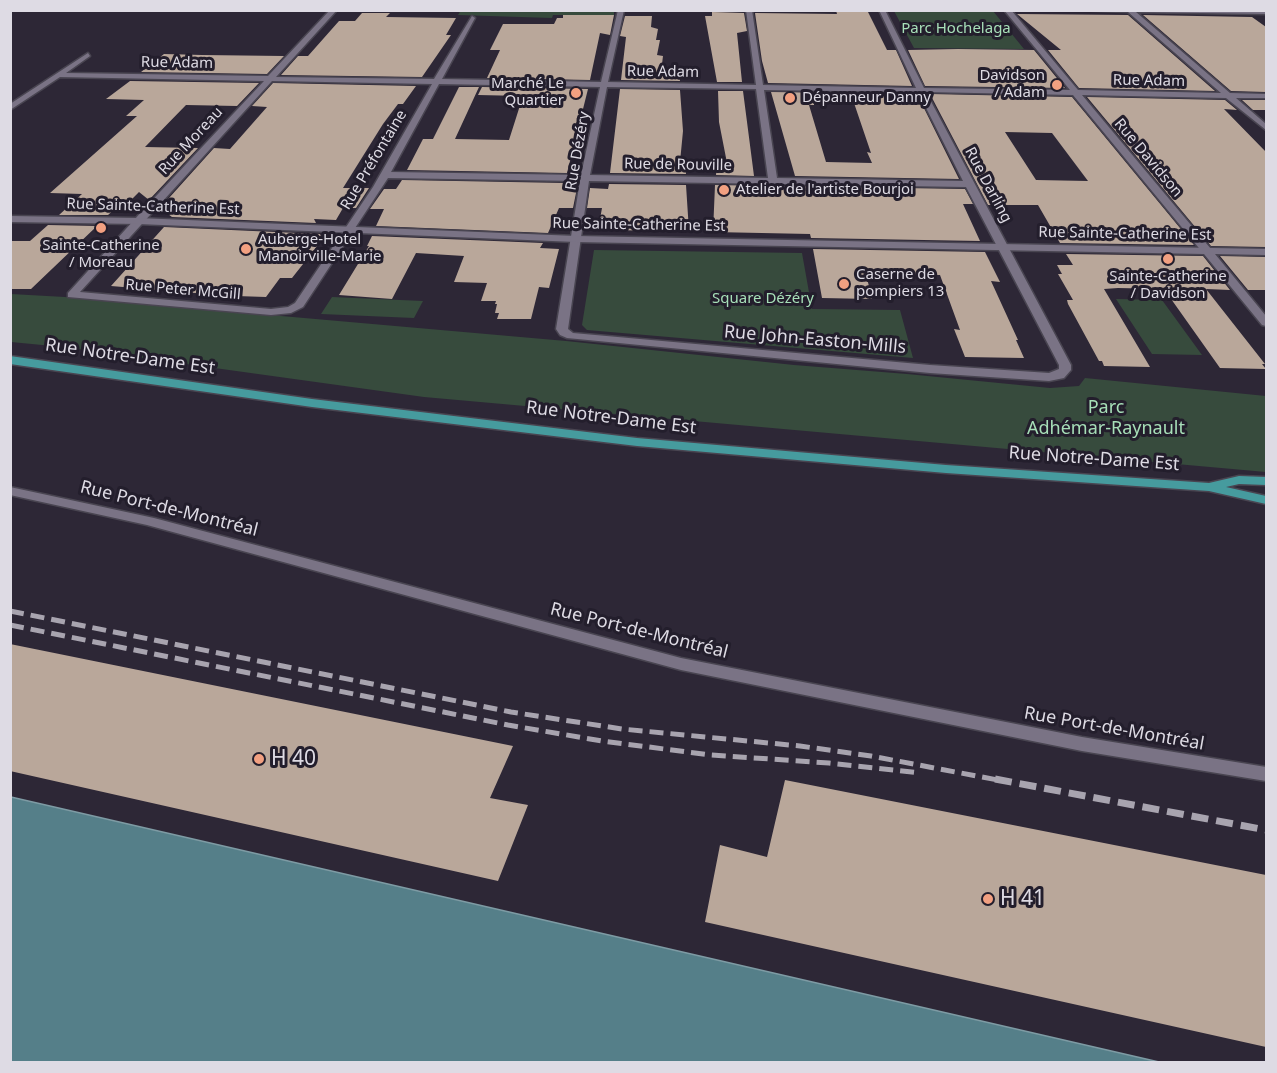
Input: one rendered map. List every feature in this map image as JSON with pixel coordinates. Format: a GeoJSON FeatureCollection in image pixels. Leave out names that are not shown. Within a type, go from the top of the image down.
{"type":"FeatureCollection","features":[{"type":"Feature","properties":{"kind":"main road","name":"Rue Notre-Dame Est"},"geometry":{"type":"LineString","coordinates":[[10,360],[211,387],[312,404],[636,442],[946,470],[1210,487],[1266,500]]}},
{"type":"Feature","properties":{"kind":"main road","name":"Rue Notre-Dame Est"},"geometry":{"type":"LineString","coordinates":[[1210,487],[1239,480],[1266,481]]}},
{"type":"Feature","properties":{"kind":"street","name":"Rue Moreau"},"geometry":{"type":"LineString","coordinates":[[72,295],[334,10]]}},
{"type":"Feature","properties":{"kind":"street","name":"Rue Dézéry"},"geometry":{"type":"LineString","coordinates":[[564,333],[562,329],[590,146],[621,10]]}},
{"type":"Feature","properties":{"kind":"street"},"geometry":{"type":"LineString","coordinates":[[749,10],[773,181]]}},
{"type":"Feature","properties":{"kind":"street","name":"Rue Darling"},"geometry":{"type":"LineString","coordinates":[[882,10],[921,90],[1065,365],[1063,373]]}},
{"type":"Feature","properties":{"kind":"street","name":"Rue Davidson"},"geometry":{"type":"LineString","coordinates":[[1007,10],[1266,323]]}},
{"type":"Feature","properties":{"kind":"street"},"geometry":{"type":"LineString","coordinates":[[1081,10],[1261,11],[1266,16]]}},
{"type":"Feature","properties":{"kind":"street"},"geometry":{"type":"LineString","coordinates":[[1129,11],[1266,128]]}},
{"type":"Feature","properties":{"kind":"street","name":"Rue Préfontaine"},"geometry":{"type":"LineString","coordinates":[[291,310],[299,304],[350,230],[384,175],[472,18]]}},
{"type":"Feature","properties":{"kind":"street"},"geometry":{"type":"LineString","coordinates":[[10,108],[88,55]]}},
{"type":"Feature","properties":{"kind":"street","name":"Rue Adam"},"geometry":{"type":"LineString","coordinates":[[59,75],[1266,96]]}},
{"type":"Feature","properties":{"kind":"street","name":"Rue de Rouville"},"geometry":{"type":"LineString","coordinates":[[384,175],[971,184]]}},
{"type":"Feature","properties":{"kind":"street","name":"Rue Sainte-Catherine Est"},"geometry":{"type":"LineString","coordinates":[[10,219],[138,221],[576,239],[1266,252]]}},
{"type":"Feature","properties":{"kind":"street","name":"Rue Peter McGill"},"geometry":{"type":"LineString","coordinates":[[72,295],[271,312],[291,310]]}},
{"type":"Feature","properties":{"kind":"street","name":"Rue John-Easton-Mills"},"geometry":{"type":"LineString","coordinates":[[564,333],[571,336],[930,369],[1049,377],[1063,373]]}},
{"type":"Feature","properties":{"kind":"street","name":"Rue Port-de-Montréal"},"geometry":{"type":"LineString","coordinates":[[10,491],[148,521],[681,664],[1082,744],[1266,774]]}},
{"type":"Feature","properties":{"kind":"green space"},"geometry":{"type":"Polygon","coordinates":[[[461,10],[614,11],[614,15],[553,15],[552,18],[458,15],[461,10]]]}},
{"type":"Feature","properties":{"kind":"green space","name":"Parc Hochelaga"},"geometry":{"type":"Polygon","coordinates":[[[894,11],[993,11],[1024,49],[914,48],[894,11]]]}},
{"type":"Feature","properties":{"kind":"green space","name":"Square Dézéry"},"geometry":{"type":"Polygon","coordinates":[[[594,250],[802,253],[812,309],[900,310],[913,358],[587,330],[582,325],[594,250]]]}},
{"type":"Feature","properties":{"kind":"green space","name":"Parc Adhémar-Raynault"},"geometry":{"type":"Polygon","coordinates":[[[11,294],[566,341],[794,365],[1050,388],[1079,386],[1085,378],[1266,396],[1266,472],[424,397],[63,347],[11,342],[11,294]]]}},
{"type":"Feature","properties":{"kind":"green space"},"geometry":{"type":"Polygon","coordinates":[[[332,297],[423,301],[414,318],[321,314],[332,297]]]}},
{"type":"Feature","properties":{"kind":"green space"},"geometry":{"type":"Polygon","coordinates":[[[1116,299],[1162,300],[1202,355],[1152,354],[1116,299]]]}},
{"type":"Feature","properties":{"kind":"shaded area"},"geometry":{"type":"Polygon","coordinates":[[[11,797],[1159,1062],[11,1062],[11,797]]]}},
{"type":"Feature","properties":{"kind":"building"},"geometry":{"type":"Polygon","coordinates":[[[836,10],[867,10],[887,50],[896,50],[912,86],[768,83],[762,61],[755,13],[837,14],[836,10]]]}},
{"type":"Feature","properties":{"kind":"building"},"geometry":{"type":"Polygon","coordinates":[[[712,12],[744,13],[747,31],[737,33],[742,82],[717,82],[705,16],[712,16],[712,12]]]}},
{"type":"Feature","properties":{"kind":"building"},"geometry":{"type":"Polygon","coordinates":[[[362,13],[390,13],[386,17],[456,18],[446,35],[451,35],[422,77],[281,75],[298,56],[308,56],[339,21],[355,21],[362,13]]]}},
{"type":"Feature","properties":{"kind":"building"},"geometry":{"type":"Polygon","coordinates":[[[1017,14],[1128,15],[1215,91],[1079,88],[1048,50],[1061,50],[1017,14]]]}},
{"type":"Feature","properties":{"kind":"building"},"geometry":{"type":"Polygon","coordinates":[[[563,15],[614,15],[610,35],[600,33],[590,80],[487,78],[500,50],[490,50],[503,24],[554,24],[557,18],[563,18],[563,15]]]}},
{"type":"Feature","properties":{"kind":"building"},"geometry":{"type":"Polygon","coordinates":[[[1143,15],[1252,17],[1266,27],[1266,92],[1231,91],[1143,15]]]}},
{"type":"Feature","properties":{"kind":"building"},"geometry":{"type":"Polygon","coordinates":[[[625,16],[652,16],[651,27],[658,29],[656,40],[660,40],[657,55],[663,56],[661,72],[679,72],[680,81],[621,80],[626,37],[620,36],[625,16]]]}},
{"type":"Feature","properties":{"kind":"building"},"geometry":{"type":"Polygon","coordinates":[[[908,50],[1034,50],[1065,88],[925,86],[908,50]]]}},
{"type":"Feature","properties":{"kind":"building"},"geometry":{"type":"Polygon","coordinates":[[[164,54],[284,56],[267,74],[141,72],[164,54]]]}},
{"type":"Feature","properties":{"kind":"building"},"geometry":{"type":"Polygon","coordinates":[[[130,81],[259,83],[237,106],[186,105],[145,147],[198,148],[149,200],[139,192],[125,206],[118,206],[108,215],[59,215],[82,194],[50,193],[137,116],[126,116],[144,100],[106,99],[130,81]]]}},
{"type":"Feature","properties":{"kind":"building"},"geometry":{"type":"Polygon","coordinates":[[[273,83],[416,86],[403,104],[398,104],[383,124],[343,188],[369,188],[356,208],[343,208],[336,220],[314,219],[316,223],[172,217],[160,208],[214,148],[230,149],[267,107],[252,106],[273,83]]]}},
{"type":"Feature","properties":{"kind":"building"},"geometry":{"type":"Polygon","coordinates":[[[459,87],[479,87],[455,139],[509,140],[523,96],[478,95],[482,87],[588,89],[567,173],[407,170],[423,139],[433,139],[459,87]]]}},
{"type":"Feature","properties":{"kind":"building"},"geometry":{"type":"Polygon","coordinates":[[[620,89],[680,90],[683,131],[680,162],[685,162],[686,174],[610,173],[620,89]]]}},
{"type":"Feature","properties":{"kind":"building"},"geometry":{"type":"Polygon","coordinates":[[[718,91],[743,91],[754,176],[716,175],[717,163],[727,163],[719,122],[718,91]]]}},
{"type":"Feature","properties":{"kind":"building"},"geometry":{"type":"Polygon","coordinates":[[[771,92],[917,94],[959,179],[795,176],[771,92]],[[814,102],[814,105],[809,105],[826,162],[872,163],[867,152],[871,153],[854,103],[814,102]]]}},
{"type":"Feature","properties":{"kind":"building"},"geometry":{"type":"Polygon","coordinates":[[[930,94],[1072,97],[1194,245],[1060,243],[1038,205],[988,205],[930,94]],[[1005,132],[1036,180],[1088,181],[1052,133],[1005,132]]]}},
{"type":"Feature","properties":{"kind":"building"},"geometry":{"type":"Polygon","coordinates":[[[1087,97],[1225,100],[1237,110],[1224,109],[1266,152],[1266,247],[1211,246],[1087,97]]]}},
{"type":"Feature","properties":{"kind":"building"},"geometry":{"type":"Polygon","coordinates":[[[1242,100],[1266,100],[1266,110],[1253,110],[1242,100]]]}},
{"type":"Feature","properties":{"kind":"building"},"geometry":{"type":"Polygon","coordinates":[[[402,180],[565,183],[564,187],[577,188],[573,208],[559,208],[548,233],[376,226],[384,209],[370,209],[384,189],[396,189],[402,180]]]}},
{"type":"Feature","properties":{"kind":"building"},"geometry":{"type":"Polygon","coordinates":[[[609,184],[686,185],[689,231],[598,230],[602,208],[587,208],[590,188],[608,189],[609,184]]]}},
{"type":"Feature","properties":{"kind":"building"},"geometry":{"type":"Polygon","coordinates":[[[715,185],[965,189],[973,204],[963,204],[980,241],[811,238],[810,234],[713,232],[715,185]]]}},
{"type":"Feature","properties":{"kind":"building"},"geometry":{"type":"Polygon","coordinates":[[[48,225],[97,226],[31,289],[10,289],[10,241],[30,241],[48,225]]]}},
{"type":"Feature","properties":{"kind":"building"},"geometry":{"type":"Polygon","coordinates":[[[164,227],[320,234],[322,240],[292,278],[280,278],[266,297],[206,295],[111,286],[164,227]]]}},
{"type":"Feature","properties":{"kind":"building"},"geometry":{"type":"Polygon","coordinates":[[[372,236],[543,243],[540,248],[559,249],[549,288],[539,287],[531,319],[497,319],[499,313],[495,313],[496,301],[481,301],[487,283],[454,282],[464,256],[416,253],[392,299],[339,295],[369,246],[367,246],[372,236]]]}},
{"type":"Feature","properties":{"kind":"building"},"geometry":{"type":"Polygon","coordinates":[[[813,249],[985,252],[1000,282],[991,281],[1024,358],[965,357],[954,329],[960,330],[940,275],[866,274],[872,299],[822,298],[813,249]]]}},
{"type":"Feature","properties":{"kind":"building"},"geometry":{"type":"Polygon","coordinates":[[[1066,254],[1203,256],[1230,290],[1206,289],[1265,364],[1262,364],[1266,369],[1220,368],[1164,289],[1118,288],[1104,289],[1150,367],[1104,366],[1102,361],[1099,361],[1068,304],[1067,300],[1073,300],[1058,274],[1062,274],[1057,265],[1073,265],[1066,254]]]}},
{"type":"Feature","properties":{"kind":"building"},"geometry":{"type":"Polygon","coordinates":[[[1220,256],[1266,257],[1266,290],[1248,290],[1220,256]]]}},
{"type":"Feature","properties":{"kind":"building","name":"H 40"},"geometry":{"type":"Polygon","coordinates":[[[10,644],[513,746],[490,798],[528,805],[498,881],[10,771],[10,644]]]}},
{"type":"Feature","properties":{"kind":"building","name":"H 41"},"geometry":{"type":"Polygon","coordinates":[[[785,780],[1266,875],[1266,1047],[705,922],[720,845],[767,857],[785,780]]]}},
{"type":"Feature","properties":{"kind":"railway"},"geometry":{"type":"LineString","coordinates":[[10,611],[511,712],[622,729],[800,746],[871,756],[1003,781]]}},
{"type":"Feature","properties":{"kind":"railway"},"geometry":{"type":"LineString","coordinates":[[10,625],[508,725],[602,741],[711,755],[829,763],[920,773]]}},
{"type":"Feature","properties":{"kind":"railway"},"geometry":{"type":"LineString","coordinates":[[995,779],[1266,830]]}},
{"type":"Feature","properties":{"kind":"place","name":"Davidson / Adam"},"geometry":{"type":"Point","coordinates":[1057,85]}},
{"type":"Feature","properties":{"kind":"place","name":"Marché Le Quartier"},"geometry":{"type":"Point","coordinates":[576,93]}},
{"type":"Feature","properties":{"kind":"place","name":"Dépanneur Danny"},"geometry":{"type":"Point","coordinates":[790,98]}},
{"type":"Feature","properties":{"kind":"place","name":"Atelier de l'artiste Bourjoi"},"geometry":{"type":"Point","coordinates":[724,190]}},
{"type":"Feature","properties":{"kind":"place","name":"Sainte-Catherine / Moreau"},"geometry":{"type":"Point","coordinates":[101,228]}},
{"type":"Feature","properties":{"kind":"place","name":"Auberge-Hotel Manoirville-Marie"},"geometry":{"type":"Point","coordinates":[246,249]}},
{"type":"Feature","properties":{"kind":"place","name":"Sainte-Catherine / Davidson"},"geometry":{"type":"Point","coordinates":[1168,259]}},
{"type":"Feature","properties":{"kind":"place","name":"Caserne de pompiers 13"},"geometry":{"type":"Point","coordinates":[844,284]}},
{"type":"Feature","properties":{"kind":"place","name":"H 40"},"geometry":{"type":"Point","coordinates":[259,759]}},
{"type":"Feature","properties":{"kind":"place","name":"H 41"},"geometry":{"type":"Point","coordinates":[988,899]}}]}
